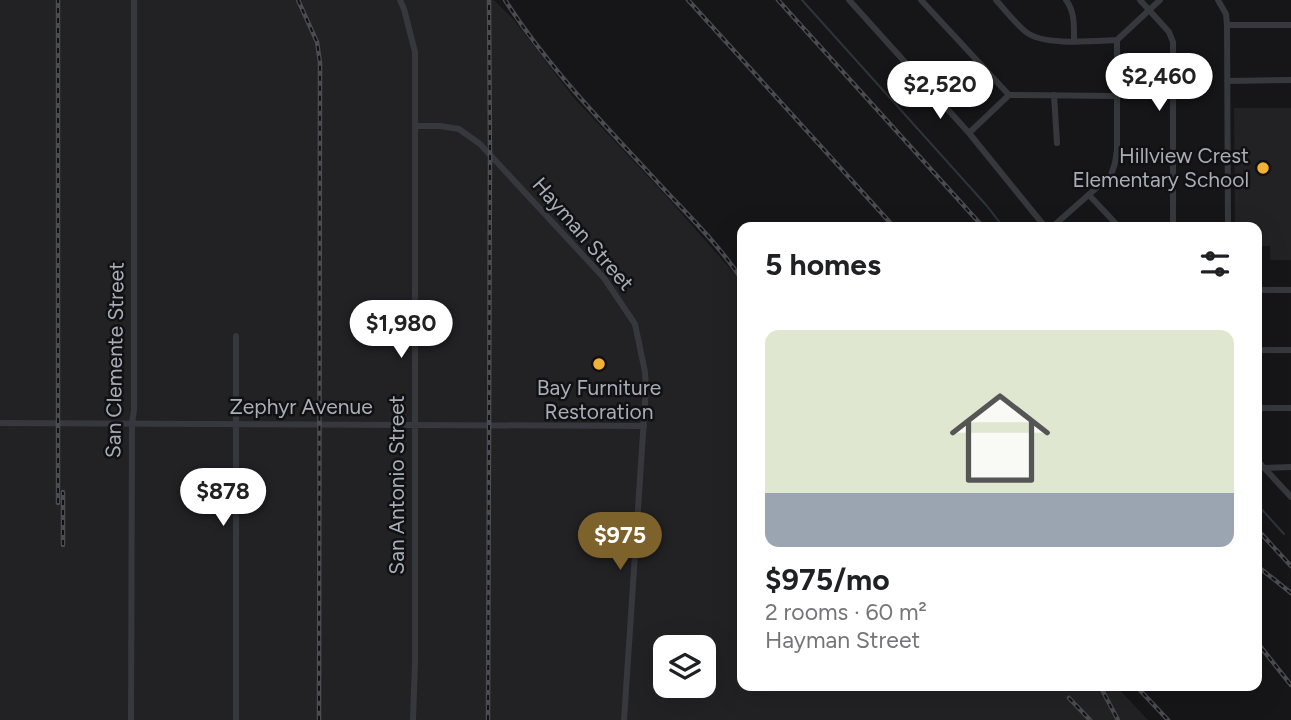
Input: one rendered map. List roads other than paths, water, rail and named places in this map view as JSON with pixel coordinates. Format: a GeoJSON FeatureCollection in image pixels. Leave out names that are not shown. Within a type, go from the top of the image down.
{"type":"FeatureCollection","features":[{"type":"Feature","properties":{"kind":"street","name":"San Clemente Street"},"geometry":{"type":"LineString","coordinates":[[131,720],[134,0]]}},
{"type":"Feature","properties":{"kind":"street","name":"San Antonio Street"},"geometry":{"type":"LineString","coordinates":[[400,0],[415,52],[413,720]]}},
{"type":"Feature","properties":{"kind":"street"},"geometry":{"type":"LineString","coordinates":[[849,0],[969,133],[1041,222]]}},
{"type":"Feature","properties":{"kind":"street"},"geometry":{"type":"LineString","coordinates":[[921,0],[1009,95]]}},
{"type":"Feature","properties":{"kind":"street"},"geometry":{"type":"LineString","coordinates":[[996,0],[1026,32],[1048,41],[1116,40],[1160,0]]}},
{"type":"Feature","properties":{"kind":"street"},"geometry":{"type":"LineString","coordinates":[[1066,0],[1073,17],[1074,41]]}},
{"type":"Feature","properties":{"kind":"street"},"geometry":{"type":"LineString","coordinates":[[1140,0],[1168,32],[1172,42],[1173,222]]}},
{"type":"Feature","properties":{"kind":"street"},"geometry":{"type":"LineString","coordinates":[[1219,0],[1226,14],[1227,25],[1228,222]]}},
{"type":"Feature","properties":{"kind":"street"},"geometry":{"type":"LineString","coordinates":[[1227,25],[1291,25]]}},
{"type":"Feature","properties":{"kind":"street"},"geometry":{"type":"LineString","coordinates":[[1058,222],[1111,175],[1115,163],[1116,40]]}},
{"type":"Feature","properties":{"kind":"street"},"geometry":{"type":"LineString","coordinates":[[1227,81],[1291,80]]}},
{"type":"Feature","properties":{"kind":"street"},"geometry":{"type":"LineString","coordinates":[[969,133],[1009,95],[1116,96]]}},
{"type":"Feature","properties":{"kind":"street"},"geometry":{"type":"LineString","coordinates":[[1055,95],[1057,143]]}},
{"type":"Feature","properties":{"kind":"street","name":"Hayman Street"},"geometry":{"type":"LineString","coordinates":[[416,126],[459,129],[480,144],[604,278],[635,324],[646,388],[624,720]]}},
{"type":"Feature","properties":{"kind":"street"},"geometry":{"type":"LineString","coordinates":[[1089,195],[1114,222]]}},
{"type":"Feature","properties":{"kind":"street"},"geometry":{"type":"LineString","coordinates":[[1262,290],[1291,290]]}},
{"type":"Feature","properties":{"kind":"street"},"geometry":{"type":"LineString","coordinates":[[236,336],[236,720]]}},
{"type":"Feature","properties":{"kind":"street"},"geometry":{"type":"LineString","coordinates":[[1262,350],[1291,350]]}},
{"type":"Feature","properties":{"kind":"street"},"geometry":{"type":"LineString","coordinates":[[1262,408],[1291,408]]}},
{"type":"Feature","properties":{"kind":"street","name":"Zephyr Avenue"},"geometry":{"type":"LineString","coordinates":[[0,423],[643,426]]}},
{"type":"Feature","properties":{"kind":"street"},"geometry":{"type":"LineString","coordinates":[[1262,465],[1291,497]]}},
{"type":"Feature","properties":{"kind":"street"},"geometry":{"type":"LineString","coordinates":[[1265,468],[1291,467]]}},
{"type":"Feature","properties":{"kind":"waterway"},"geometry":{"type":"LineString","coordinates":[[802,0],[999,222]]}},
{"type":"Feature","properties":{"kind":"waterway"},"geometry":{"type":"LineString","coordinates":[[1262,510],[1284,534]]}},
{"type":"Feature","properties":{"kind":"railway"},"geometry":{"type":"LineString","coordinates":[[58,0],[58,503]]}},
{"type":"Feature","properties":{"kind":"railway"},"geometry":{"type":"LineString","coordinates":[[298,0],[317,42],[320,63],[319,720]]}},
{"type":"Feature","properties":{"kind":"railway"},"geometry":{"type":"LineString","coordinates":[[488,720],[489,0]]}},
{"type":"Feature","properties":{"kind":"railway"},"geometry":{"type":"LineString","coordinates":[[505,0],[560,74],[704,232],[737,273]]}},
{"type":"Feature","properties":{"kind":"railway"},"geometry":{"type":"LineString","coordinates":[[688,0],[890,222]]}},
{"type":"Feature","properties":{"kind":"railway"},"geometry":{"type":"LineString","coordinates":[[778,0],[979,222]]}},
{"type":"Feature","properties":{"kind":"railway"},"geometry":{"type":"LineString","coordinates":[[63,492],[63,545]]}},
{"type":"Feature","properties":{"kind":"railway"},"geometry":{"type":"LineString","coordinates":[[1262,535],[1291,566]]}},
{"type":"Feature","properties":{"kind":"railway"},"geometry":{"type":"LineString","coordinates":[[1262,570],[1291,593]]}},
{"type":"Feature","properties":{"kind":"railway"},"geometry":{"type":"LineString","coordinates":[[1262,649],[1291,685]]}},
{"type":"Feature","properties":{"kind":"railway"},"geometry":{"type":"LineString","coordinates":[[1103,691],[1118,720]]}},
{"type":"Feature","properties":{"kind":"railway"},"geometry":{"type":"LineString","coordinates":[[1141,691],[1168,720]]}},
{"type":"Feature","properties":{"kind":"railway"},"geometry":{"type":"LineString","coordinates":[[1069,698],[1090,720]]}},
{"type":"Feature","properties":{"kind":"place","name":"Hillview Crest Elementary School"},"geometry":{"type":"Point","coordinates":[1263,168]}},
{"type":"Feature","properties":{"kind":"place","name":"Bay Furniture Restoration"},"geometry":{"type":"Point","coordinates":[599,364]}}]}
